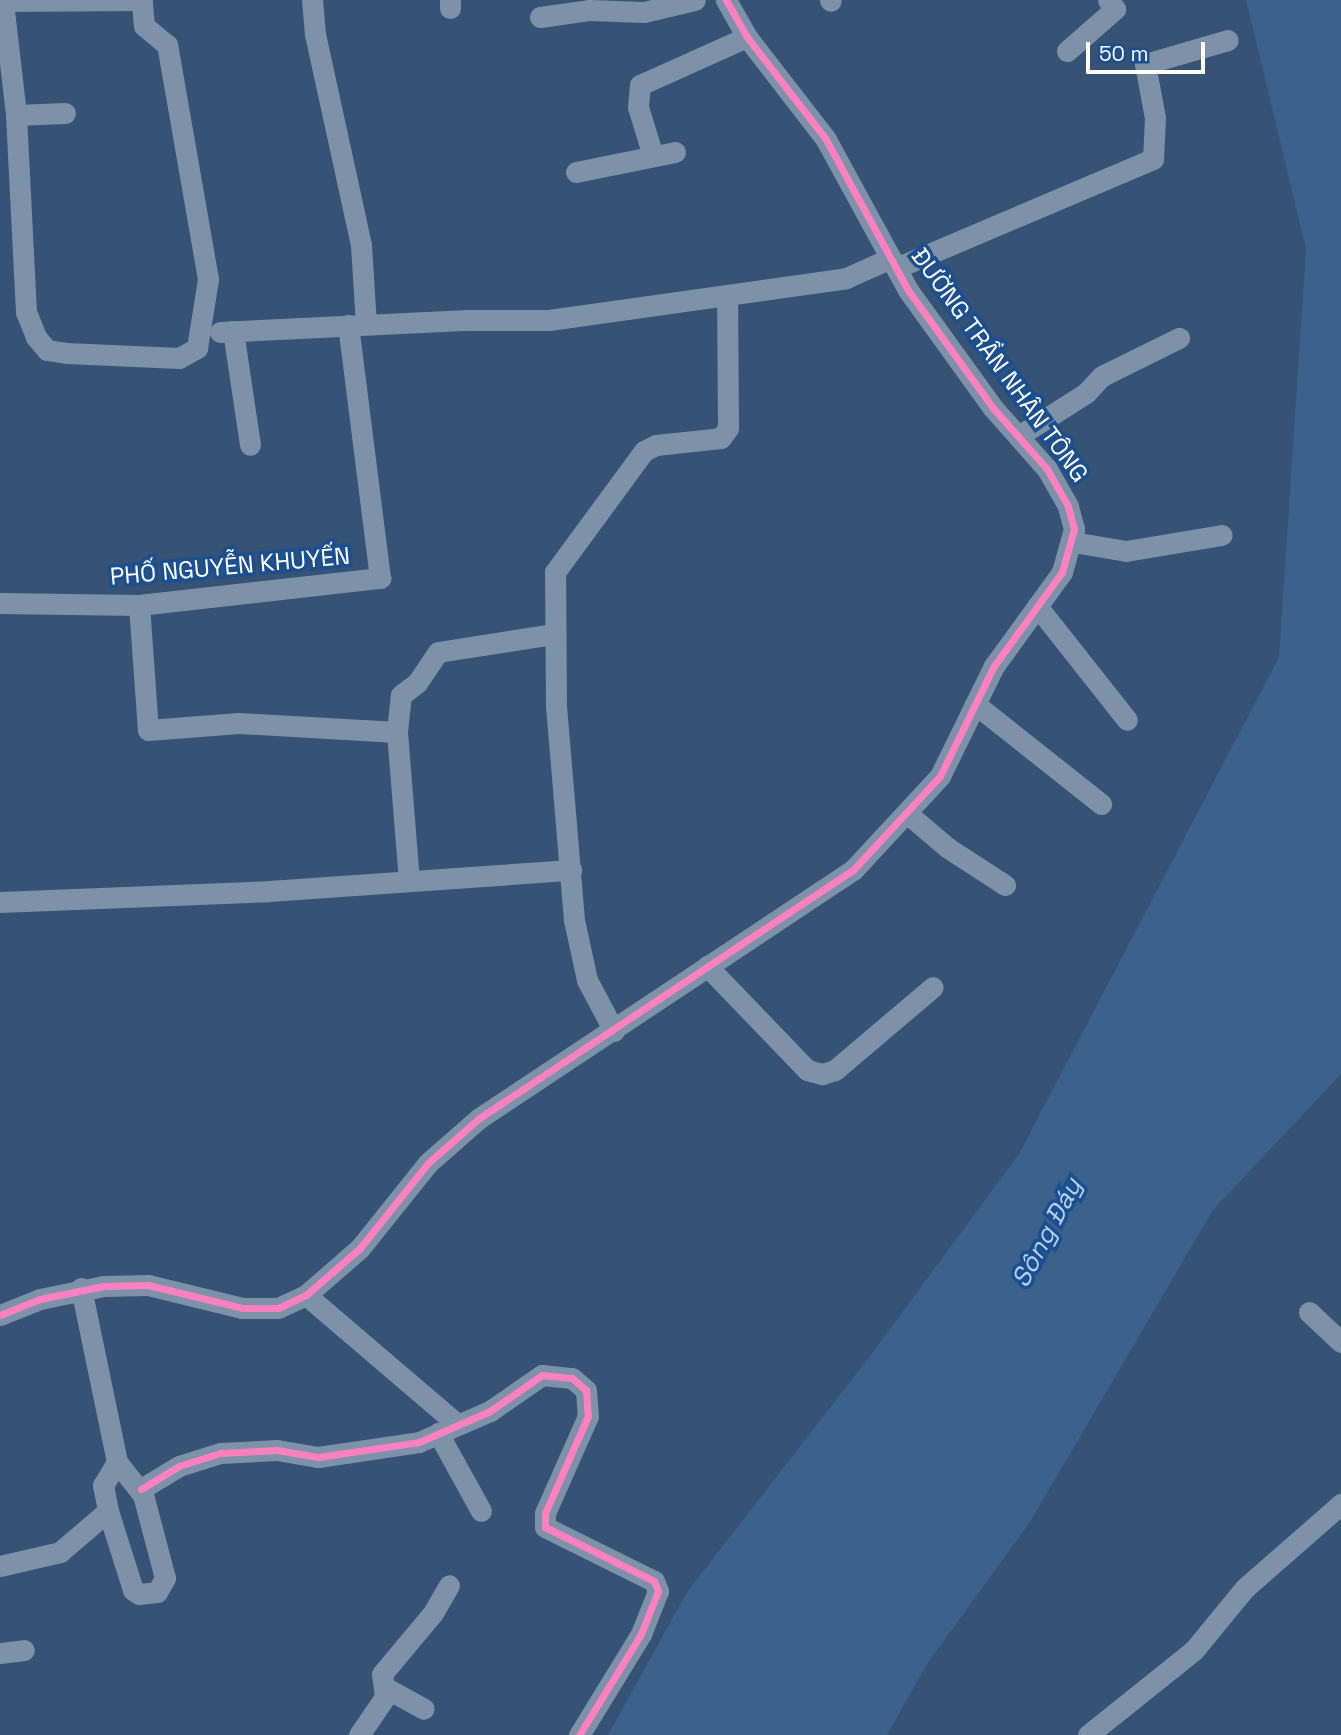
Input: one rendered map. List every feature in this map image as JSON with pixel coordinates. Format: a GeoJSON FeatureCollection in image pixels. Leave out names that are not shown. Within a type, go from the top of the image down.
{"type":"FeatureCollection","features":[{"type":"Feature","properties":{"kind":"street"},"geometry":{"type":"LineString","coordinates":[[312,0],[315,34],[360,246],[357,324]]}},
{"type":"Feature","properties":{"kind":"street"},"geometry":{"type":"LineString","coordinates":[[540,17],[589,10],[644,12],[695,0]]}},
{"type":"Feature","properties":{"kind":"street","name":"ĐƯỜNG TRẦN NHÂN TÔNG"},"geometry":{"type":"LineString","coordinates":[[0,1315],[148,1285],[242,1308],[278,1308],[306,1295],[360,1248],[428,1163],[478,1119],[853,870],[909,815],[940,776],[994,666],[1062,572],[1073,542],[1068,506],[1047,469],[1020,435],[993,408],[894,263],[825,138],[747,37],[726,0]]}},
{"type":"Feature","properties":{"kind":"street"},"geometry":{"type":"LineString","coordinates":[[1067,51],[1115,9],[1108,0]]}},
{"type":"Feature","properties":{"kind":"street"},"geometry":{"type":"LineString","coordinates":[[1,1],[142,1],[144,26],[167,45],[206,260],[208,298],[197,348],[191,355],[66,353],[47,350],[36,337],[26,312],[16,115],[1,1]]}},
{"type":"Feature","properties":{"kind":"street"},"geometry":{"type":"LineString","coordinates":[[653,156],[638,107],[640,85],[747,37]]}},
{"type":"Feature","properties":{"kind":"street"},"geometry":{"type":"LineString","coordinates":[[250,445],[227,332],[357,324],[548,320],[727,298],[846,278],[894,263],[1153,159],[1155,118],[1145,64],[1228,40]]}},
{"type":"Feature","properties":{"kind":"street"},"geometry":{"type":"LineString","coordinates":[[16,115],[65,113]]}},
{"type":"Feature","properties":{"kind":"street"},"geometry":{"type":"LineString","coordinates":[[576,172],[676,152]]}},
{"type":"Feature","properties":{"kind":"street"},"geometry":{"type":"LineString","coordinates":[[614,1031],[587,980],[574,920],[553,634],[555,572],[644,451],[656,445],[721,438],[728,428],[727,298]]}},
{"type":"Feature","properties":{"kind":"street","name":"PHỐ NGUYỄN KHUYẾN"},"geometry":{"type":"LineString","coordinates":[[0,603],[139,605],[380,578],[357,324]]}},
{"type":"Feature","properties":{"kind":"street"},"geometry":{"type":"LineString","coordinates":[[1020,435],[1086,393],[1102,376],[1180,338]]}},
{"type":"Feature","properties":{"kind":"street"},"geometry":{"type":"LineString","coordinates":[[1073,542],[1126,551],[1222,535]]}},
{"type":"Feature","properties":{"kind":"street"},"geometry":{"type":"LineString","coordinates":[[139,605],[148,730],[239,723],[397,732]]}},
{"type":"Feature","properties":{"kind":"street"},"geometry":{"type":"LineString","coordinates":[[1037,606],[1127,720]]}},
{"type":"Feature","properties":{"kind":"street"},"geometry":{"type":"LineString","coordinates":[[409,881],[397,732],[401,695],[417,683],[438,652],[553,634]]}},
{"type":"Feature","properties":{"kind":"street"},"geometry":{"type":"LineString","coordinates":[[975,704],[1101,804]]}},
{"type":"Feature","properties":{"kind":"street"},"geometry":{"type":"LineString","coordinates":[[909,815],[948,848],[1005,885]]}},
{"type":"Feature","properties":{"kind":"street"},"geometry":{"type":"LineString","coordinates":[[0,902],[571,870]]}},
{"type":"Feature","properties":{"kind":"street"},"geometry":{"type":"LineString","coordinates":[[708,966],[807,1070],[822,1074],[835,1070],[933,987]]}},
{"type":"Feature","properties":{"kind":"street"},"geometry":{"type":"LineString","coordinates":[[306,1295],[362,1343],[448,1429],[481,1511]]}},
{"type":"Feature","properties":{"kind":"street"},"geometry":{"type":"LineString","coordinates":[[83,1298],[117,1462],[141,1489],[165,1578],[157,1592],[139,1594],[133,1590],[108,1511],[103,1485],[117,1462]]}},
{"type":"Feature","properties":{"kind":"street"},"geometry":{"type":"LineString","coordinates":[[1309,1312],[1341,1342]]}},
{"type":"Feature","properties":{"kind":"street"},"geometry":{"type":"LineString","coordinates":[[141,1489],[184,1464],[220,1453],[277,1450],[318,1457],[419,1442],[490,1411],[542,1375],[572,1378],[586,1390],[588,1416],[545,1513],[545,1527],[654,1581],[659,1591],[640,1634],[579,1735]]}},
{"type":"Feature","properties":{"kind":"street"},"geometry":{"type":"LineString","coordinates":[[1090,1734],[1194,1650],[1245,1588],[1341,1504]]}},
{"type":"Feature","properties":{"kind":"street"},"geometry":{"type":"LineString","coordinates":[[0,1566],[60,1552],[108,1511]]}},
{"type":"Feature","properties":{"kind":"street"},"geometry":{"type":"LineString","coordinates":[[424,1709],[386,1688],[382,1674],[433,1613],[449,1585]]}},
{"type":"Feature","properties":{"kind":"street"},"geometry":{"type":"LineString","coordinates":[[0,1653],[24,1650]]}},
{"type":"Feature","properties":{"kind":"street"},"geometry":{"type":"LineString","coordinates":[[359,1735],[386,1688]]}},
{"type":"Feature","properties":{"kind":"water","name":"Sông Đáy"},"geometry":{"type":"Polygon","coordinates":[[[1246,0],[1341,0],[1341,1074],[1213,1210],[1030,1522],[927,1664],[887,1735],[608,1735],[687,1592],[870,1356],[1019,1154],[1279,657],[1306,249],[1246,0]]]}},
{"type":"Feature","properties":{"kind":"cycle path"},"geometry":{"type":"LineString","coordinates":[[0,1315],[40,1299],[104,1286],[148,1285],[242,1308],[278,1308],[306,1295],[360,1248],[428,1163],[478,1119],[853,870],[940,776],[994,666],[1062,572],[1074,529],[1068,506],[1047,469],[993,408],[908,290],[825,138],[747,37],[726,0]]}},
{"type":"Feature","properties":{"kind":"cycle path"},"geometry":{"type":"LineString","coordinates":[[141,1489],[179,1466],[220,1453],[277,1450],[318,1457],[419,1442],[490,1411],[542,1375],[572,1378],[586,1390],[588,1416],[545,1513],[545,1527],[654,1581],[658,1591],[641,1634],[579,1735]]}}]}
